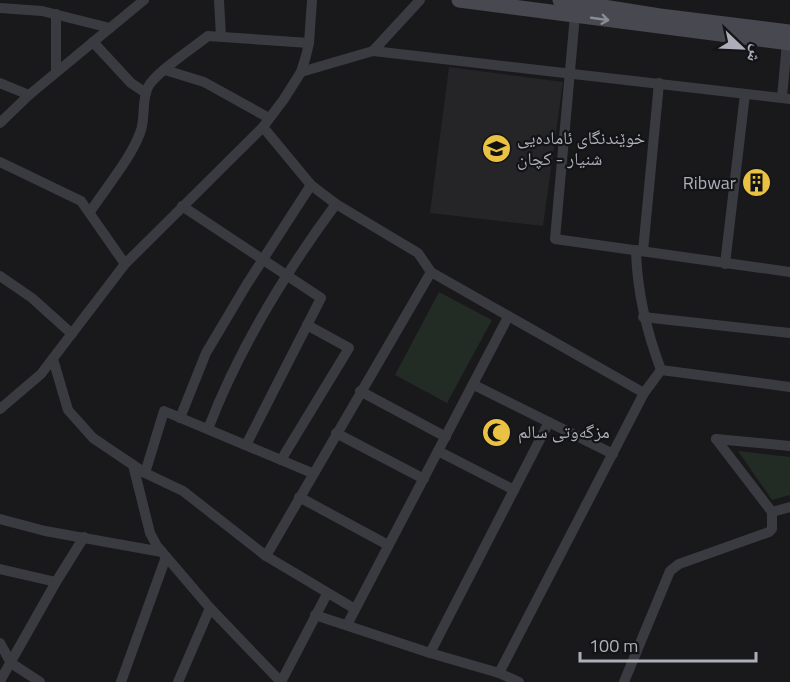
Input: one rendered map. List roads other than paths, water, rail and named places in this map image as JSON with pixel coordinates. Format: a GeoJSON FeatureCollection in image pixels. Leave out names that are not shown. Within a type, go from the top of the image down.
{"type":"FeatureCollection","features":[{"type":"Feature","properties":{"kind":"main road"},"geometry":{"type":"LineString","coordinates":[[459,0],[789,39]]}},
{"type":"Feature","properties":{"kind":"main road"},"geometry":{"type":"LineString","coordinates":[[560,0],[789,39]]}},
{"type":"Feature","properties":{"kind":"street"},"geometry":{"type":"LineString","coordinates":[[0,123],[30,94],[144,0]]}},
{"type":"Feature","properties":{"kind":"street"},"geometry":{"type":"LineString","coordinates":[[219,0],[221,36]]}},
{"type":"Feature","properties":{"kind":"street"},"geometry":{"type":"LineString","coordinates":[[0,409],[31,384],[53,359],[125,264],[266,122],[284,99],[301,72],[309,43],[312,0]]}},
{"type":"Feature","properties":{"kind":"street"},"geometry":{"type":"LineString","coordinates":[[374,51],[420,0]]}},
{"type":"Feature","properties":{"kind":"street"},"geometry":{"type":"LineString","coordinates":[[0,8],[42,5],[56,14],[110,28]]}},
{"type":"Feature","properties":{"kind":"street"},"geometry":{"type":"LineString","coordinates":[[56,14],[56,72]]}},
{"type":"Feature","properties":{"kind":"street"},"geometry":{"type":"LineString","coordinates":[[575,15],[555,238],[790,272]]}},
{"type":"Feature","properties":{"kind":"street"},"geometry":{"type":"LineString","coordinates":[[90,212],[137,140],[143,125],[146,93],[152,82],[208,36],[309,43]]}},
{"type":"Feature","properties":{"kind":"street"},"geometry":{"type":"LineString","coordinates":[[301,72],[374,51],[786,98],[789,39]]}},
{"type":"Feature","properties":{"kind":"street"},"geometry":{"type":"LineString","coordinates":[[93,42],[131,83],[146,93]]}},
{"type":"Feature","properties":{"kind":"street"},"geometry":{"type":"LineString","coordinates":[[165,70],[204,82],[266,122],[311,185],[336,204],[418,254],[431,272],[644,393]]}},
{"type":"Feature","properties":{"kind":"street"},"geometry":{"type":"LineString","coordinates":[[0,83],[30,94]]}},
{"type":"Feature","properties":{"kind":"street"},"geometry":{"type":"LineString","coordinates":[[659,83],[636,273],[644,317],[661,370]]}},
{"type":"Feature","properties":{"kind":"street"},"geometry":{"type":"LineString","coordinates":[[725,264],[745,93]]}},
{"type":"Feature","properties":{"kind":"street"},"geometry":{"type":"LineString","coordinates":[[0,162],[81,201],[125,264]]}},
{"type":"Feature","properties":{"kind":"street"},"geometry":{"type":"LineString","coordinates":[[180,418],[206,353],[247,284],[311,185]]}},
{"type":"Feature","properties":{"kind":"street"},"geometry":{"type":"LineString","coordinates":[[208,429],[228,380],[286,275],[336,204]]}},
{"type":"Feature","properties":{"kind":"street"},"geometry":{"type":"LineString","coordinates":[[182,206],[321,298],[246,445]]}},
{"type":"Feature","properties":{"kind":"street"},"geometry":{"type":"LineString","coordinates":[[266,556],[312,473],[431,272]]}},
{"type":"Feature","properties":{"kind":"street"},"geometry":{"type":"LineString","coordinates":[[0,276],[32,298],[72,334]]}},
{"type":"Feature","properties":{"kind":"street"},"geometry":{"type":"LineString","coordinates":[[347,625],[508,317]]}},
{"type":"Feature","properties":{"kind":"street"},"geometry":{"type":"LineString","coordinates":[[644,317],[790,333]]}},
{"type":"Feature","properties":{"kind":"street"},"geometry":{"type":"LineString","coordinates":[[281,460],[350,348],[307,325]]}},
{"type":"Feature","properties":{"kind":"street"},"geometry":{"type":"LineString","coordinates":[[53,359],[68,410],[93,438],[145,473],[183,491],[266,556],[355,609]]}},
{"type":"Feature","properties":{"kind":"street"},"geometry":{"type":"LineString","coordinates":[[499,673],[644,393],[661,370]]}},
{"type":"Feature","properties":{"kind":"street"},"geometry":{"type":"LineString","coordinates":[[661,370],[790,387]]}},
{"type":"Feature","properties":{"kind":"street"},"geometry":{"type":"LineString","coordinates":[[474,384],[613,454]]}},
{"type":"Feature","properties":{"kind":"street"},"geometry":{"type":"LineString","coordinates":[[360,391],[446,437]]}},
{"type":"Feature","properties":{"kind":"street"},"geometry":{"type":"LineString","coordinates":[[145,473],[164,411],[312,473]]}},
{"type":"Feature","properties":{"kind":"street"},"geometry":{"type":"LineString","coordinates":[[430,653],[549,422]]}},
{"type":"Feature","properties":{"kind":"street"},"geometry":{"type":"LineString","coordinates":[[336,433],[424,479]]}},
{"type":"Feature","properties":{"kind":"street"},"geometry":{"type":"LineString","coordinates":[[624,682],[670,571],[679,564],[772,529],[772,512],[716,439],[790,446]]}},
{"type":"Feature","properties":{"kind":"street"},"geometry":{"type":"LineString","coordinates":[[438,451],[514,490]]}},
{"type":"Feature","properties":{"kind":"street"},"geometry":{"type":"LineString","coordinates":[[133,465],[150,533],[164,554],[210,608],[280,682],[327,594]]}},
{"type":"Feature","properties":{"kind":"street"},"geometry":{"type":"LineString","coordinates":[[299,497],[388,545]]}},
{"type":"Feature","properties":{"kind":"street"},"geometry":{"type":"LineString","coordinates":[[772,512],[790,507]]}},
{"type":"Feature","properties":{"kind":"street"},"geometry":{"type":"LineString","coordinates":[[0,519],[25,527],[164,554]]}},
{"type":"Feature","properties":{"kind":"street"},"geometry":{"type":"LineString","coordinates":[[0,681],[84,537]]}},
{"type":"Feature","properties":{"kind":"street"},"geometry":{"type":"LineString","coordinates":[[120,682],[164,554]]}},
{"type":"Feature","properties":{"kind":"street"},"geometry":{"type":"LineString","coordinates":[[0,569],[56,582]]}},
{"type":"Feature","properties":{"kind":"street"},"geometry":{"type":"LineString","coordinates":[[178,682],[210,608]]}},
{"type":"Feature","properties":{"kind":"street"},"geometry":{"type":"LineString","coordinates":[[315,615],[499,673],[519,682]]}},
{"type":"Feature","properties":{"kind":"street"},"geometry":{"type":"LineString","coordinates":[[0,643],[11,663],[40,682]]}},
{"type":"Feature","properties":{"kind":"place","name":"خوێندنگای ئامادەیی شنیار - کچان"},"geometry":{"type":"Point","coordinates":[496,148]}},
{"type":"Feature","properties":{"kind":"place","name":"Ribwar"},"geometry":{"type":"Point","coordinates":[757,183]}},
{"type":"Feature","properties":{"kind":"place","name":"مزگەوتی سالم"},"geometry":{"type":"Point","coordinates":[497,432]}}]}
